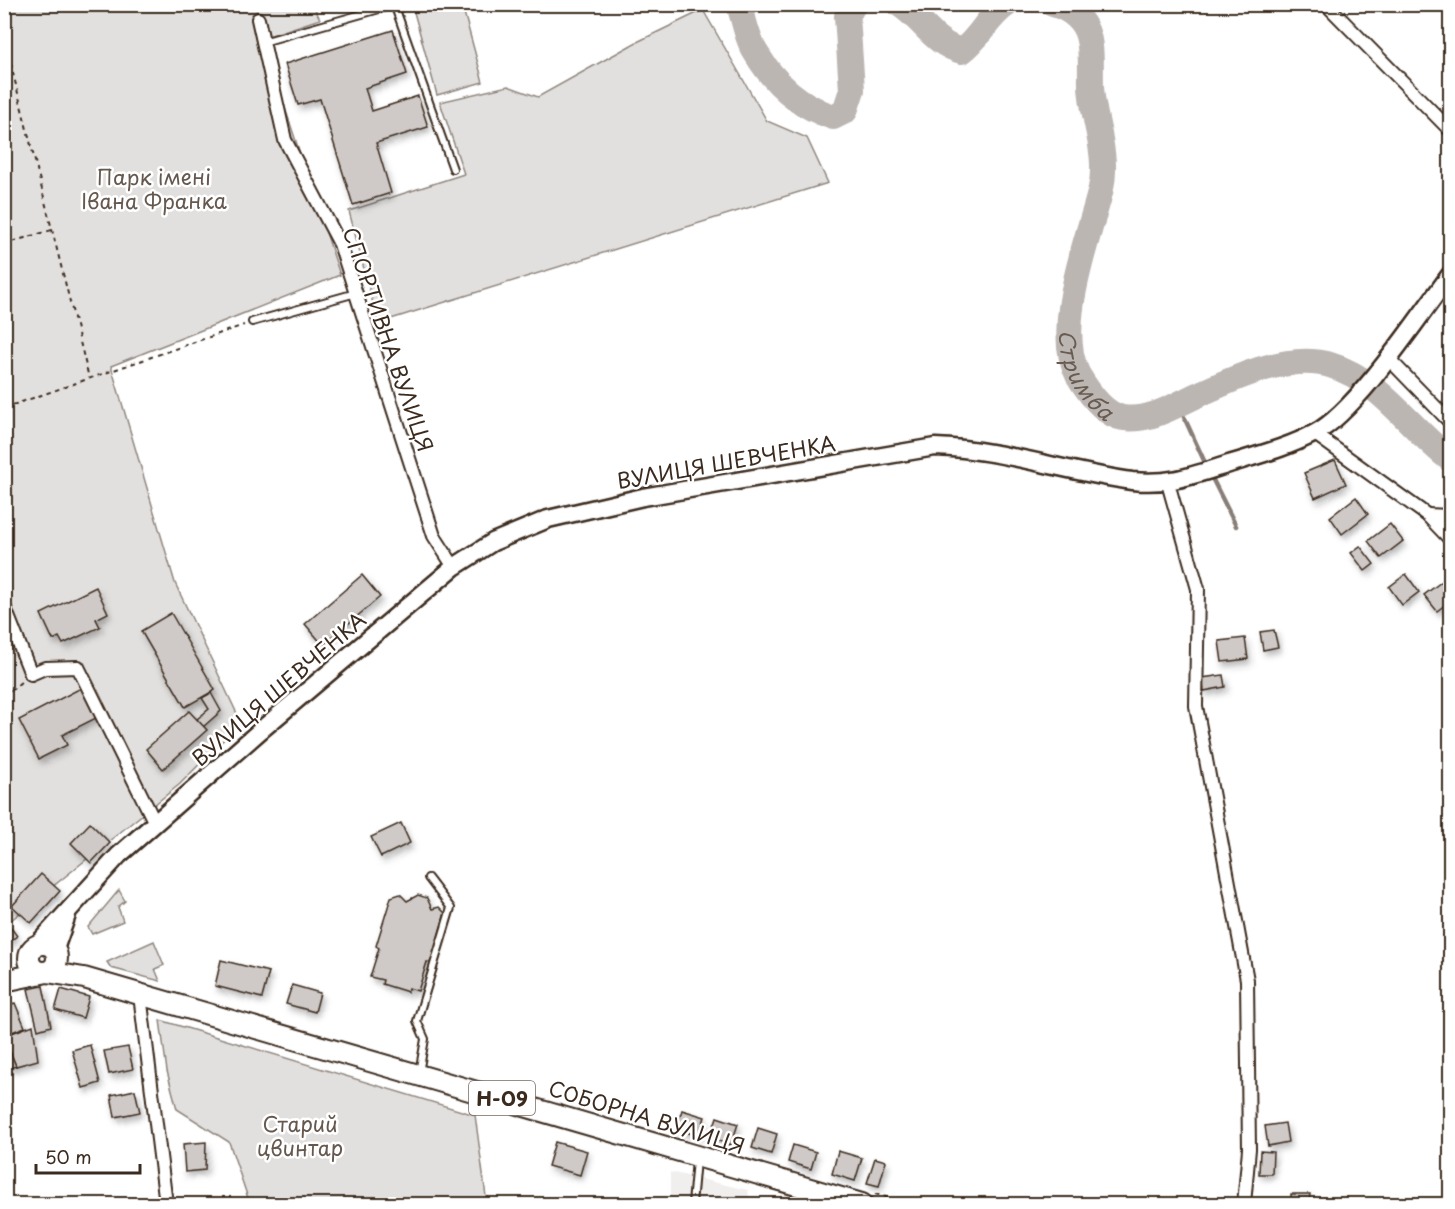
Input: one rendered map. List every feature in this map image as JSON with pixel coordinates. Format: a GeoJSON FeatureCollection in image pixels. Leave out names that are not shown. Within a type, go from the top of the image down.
{"type":"FeatureCollection","features":[{"type":"Feature","properties":{"kind":"main road"},"geometry":{"type":"LineString","coordinates":[[4,974],[45,955]]}},
{"type":"Feature","properties":{"kind":"main road"},"geometry":{"type":"LineString","coordinates":[[4,981],[45,955]]}},
{"type":"Feature","properties":{"kind":"main road","name":"Н-09"},"geometry":{"type":"LineString","coordinates":[[45,955],[84,978],[140,995]]}},
{"type":"Feature","properties":{"kind":"main road","name":"СОБОРНА ВУЛИЦЯ"},"geometry":{"type":"LineString","coordinates":[[140,995],[419,1073],[697,1155],[805,1196],[862,1204]]}},
{"type":"Feature","properties":{"kind":"street"},"geometry":{"type":"LineString","coordinates":[[1326,4],[1450,130]]}},
{"type":"Feature","properties":{"kind":"street","name":"СПОРТИВНА ВУЛИЦЯ"},"geometry":{"type":"LineString","coordinates":[[258,19],[285,140],[340,243],[434,536],[454,567]]}},
{"type":"Feature","properties":{"kind":"street","name":"ВУЛИЦЯ ШЕВЧЕНКА"},"geometry":{"type":"LineString","coordinates":[[45,955],[68,911],[119,855],[454,567],[493,542],[548,519],[643,497],[935,447],[969,448],[1133,481],[1168,483],[1314,434],[1342,412],[1450,275]]}},
{"type":"Feature","properties":{"kind":"street"},"geometry":{"type":"LineString","coordinates":[[1383,362],[1450,422]]}},
{"type":"Feature","properties":{"kind":"street"},"geometry":{"type":"LineString","coordinates":[[1314,434],[1427,515],[1450,539]]}},
{"type":"Feature","properties":{"kind":"street"},"geometry":{"type":"LineString","coordinates":[[1168,483],[1198,589],[1196,705],[1248,980],[1249,1149],[1244,1204]]}},
{"type":"Feature","properties":{"kind":"street"},"geometry":{"type":"LineString","coordinates":[[1427,515],[1450,516]]}},
{"type":"Feature","properties":{"kind":"street"},"geometry":{"type":"LineString","coordinates":[[4,606],[31,674],[45,668],[78,667],[155,823]]}},
{"type":"Feature","properties":{"kind":"street"},"geometry":{"type":"LineString","coordinates":[[140,995],[166,1204]]}},
{"type":"Feature","properties":{"kind":"lane"},"geometry":{"type":"LineString","coordinates":[[263,43],[396,6],[453,169]]}},
{"type":"Feature","properties":{"kind":"lane"},"geometry":{"type":"LineString","coordinates":[[252,322],[356,293]]}},
{"type":"Feature","properties":{"kind":"lane"},"geometry":{"type":"LineString","coordinates":[[419,1073],[425,1039],[417,1022],[451,908],[428,878]]}},
{"type":"Feature","properties":{"kind":"lane"},"geometry":{"type":"LineString","coordinates":[[692,1204],[697,1155]]}},
{"type":"Feature","properties":{"kind":"path"},"geometry":{"type":"LineString","coordinates":[[4,37],[89,378]]}},
{"type":"Feature","properties":{"kind":"path"},"geometry":{"type":"LineString","coordinates":[[4,244],[52,230]]}},
{"type":"Feature","properties":{"kind":"path"},"geometry":{"type":"LineString","coordinates":[[4,408],[252,322]]}},
{"type":"Feature","properties":{"kind":"path"},"geometry":{"type":"LineString","coordinates":[[6,695],[31,674]]}},
{"type":"Feature","properties":{"kind":"shaded area"},"geometry":{"type":"Polygon","coordinates":[[[670,1172],[748,1190],[750,1204],[670,1204],[670,1172]]]}},
{"type":"Feature","properties":{"kind":"green space","name":"Парк імені Івана Франка"},"geometry":{"type":"Polygon","coordinates":[[[5,5],[313,5],[320,19],[262,38],[340,275],[111,366],[175,583],[241,722],[180,784],[5,925],[5,5]]]}},
{"type":"Feature","properties":{"kind":"green space"},"geometry":{"type":"Polygon","coordinates":[[[412,5],[462,5],[483,82],[437,95],[412,5]]]}},
{"type":"Feature","properties":{"kind":"green space"},"geometry":{"type":"Polygon","coordinates":[[[703,10],[767,121],[807,138],[828,183],[378,323],[349,211],[464,174],[440,102],[508,86],[538,97],[635,43],[703,10]]]}},
{"type":"Feature","properties":{"kind":"green space"},"geometry":{"type":"Polygon","coordinates":[[[119,890],[125,901],[118,907],[123,921],[92,934],[88,927],[119,890]]]}},
{"type":"Feature","properties":{"kind":"green space"},"geometry":{"type":"Polygon","coordinates":[[[154,941],[164,965],[155,969],[160,981],[111,968],[107,962],[154,941]]]}},
{"type":"Feature","properties":{"kind":"green space","name":"Старий цвинтар"},"geometry":{"type":"Polygon","coordinates":[[[160,1020],[475,1115],[487,1204],[250,1204],[229,1142],[177,1109],[167,1071],[160,1020]]]}},
{"type":"Feature","properties":{"kind":"building"},"geometry":{"type":"Polygon","coordinates":[[[393,30],[407,74],[365,88],[372,111],[418,96],[428,127],[376,143],[391,193],[353,205],[320,99],[298,105],[285,64],[393,30]]]}},
{"type":"Feature","properties":{"kind":"building"},"geometry":{"type":"Polygon","coordinates":[[[1335,460],[1346,484],[1315,498],[1304,473],[1335,460]]]}},
{"type":"Feature","properties":{"kind":"building"},"geometry":{"type":"Polygon","coordinates":[[[1356,497],[1368,514],[1342,534],[1330,517],[1356,497]]]}},
{"type":"Feature","properties":{"kind":"building"},"geometry":{"type":"Polygon","coordinates":[[[1390,524],[1403,541],[1381,558],[1368,541],[1390,524]]]}},
{"type":"Feature","properties":{"kind":"building"},"geometry":{"type":"Polygon","coordinates":[[[1360,546],[1374,564],[1365,571],[1351,553],[1360,546]]]}},
{"type":"Feature","properties":{"kind":"building"},"geometry":{"type":"Polygon","coordinates":[[[1406,574],[1419,592],[1402,605],[1389,587],[1406,574]]]}},
{"type":"Feature","properties":{"kind":"building"},"geometry":{"type":"Polygon","coordinates":[[[362,575],[380,597],[323,645],[305,624],[362,575]]]}},
{"type":"Feature","properties":{"kind":"building"},"geometry":{"type":"Polygon","coordinates":[[[1445,579],[1450,586],[1450,601],[1437,611],[1424,595],[1445,579]]]}},
{"type":"Feature","properties":{"kind":"building"},"geometry":{"type":"Polygon","coordinates":[[[96,587],[108,613],[96,619],[100,627],[63,644],[59,637],[53,640],[41,614],[96,587]]]}},
{"type":"Feature","properties":{"kind":"building"},"geometry":{"type":"Polygon","coordinates":[[[171,613],[215,690],[185,707],[141,631],[171,613]]]}},
{"type":"Feature","properties":{"kind":"building"},"geometry":{"type":"Polygon","coordinates":[[[1274,630],[1278,647],[1263,650],[1260,632],[1274,630]]]}},
{"type":"Feature","properties":{"kind":"building"},"geometry":{"type":"Polygon","coordinates":[[[1245,638],[1248,659],[1222,662],[1219,641],[1245,638]]]}},
{"type":"Feature","properties":{"kind":"building"},"geometry":{"type":"Polygon","coordinates":[[[1223,675],[1225,687],[1204,691],[1202,678],[1223,675]]]}},
{"type":"Feature","properties":{"kind":"building"},"geometry":{"type":"Polygon","coordinates":[[[83,687],[98,717],[62,735],[67,745],[39,759],[19,720],[83,687]]]}},
{"type":"Feature","properties":{"kind":"building"},"geometry":{"type":"Polygon","coordinates":[[[211,693],[221,711],[203,727],[197,719],[209,709],[202,698],[211,693]]]}},
{"type":"Feature","properties":{"kind":"building"},"geometry":{"type":"Polygon","coordinates":[[[189,711],[207,730],[163,769],[146,749],[189,711]]]}},
{"type":"Feature","properties":{"kind":"building"},"geometry":{"type":"Polygon","coordinates":[[[90,823],[110,843],[91,863],[71,843],[90,823]]]}},
{"type":"Feature","properties":{"kind":"building"},"geometry":{"type":"Polygon","coordinates":[[[401,823],[410,843],[381,857],[371,837],[401,823]]]}},
{"type":"Feature","properties":{"kind":"building"},"geometry":{"type":"Polygon","coordinates":[[[41,874],[60,891],[31,923],[12,906],[41,874]]]}},
{"type":"Feature","properties":{"kind":"building"},"geometry":{"type":"Polygon","coordinates":[[[400,894],[407,901],[418,895],[427,898],[432,909],[439,907],[445,913],[431,963],[427,962],[418,991],[409,988],[408,992],[382,984],[383,980],[370,977],[379,948],[376,946],[391,897],[400,894]]]}},
{"type":"Feature","properties":{"kind":"building"},"geometry":{"type":"Polygon","coordinates":[[[4,918],[17,936],[4,945],[4,918]]]}},
{"type":"Feature","properties":{"kind":"building"},"geometry":{"type":"Polygon","coordinates":[[[221,960],[269,972],[262,998],[215,986],[221,960]]]}},
{"type":"Feature","properties":{"kind":"building"},"geometry":{"type":"Polygon","coordinates":[[[292,985],[320,993],[315,1012],[286,1004],[292,985]]]}},
{"type":"Feature","properties":{"kind":"building"},"geometry":{"type":"Polygon","coordinates":[[[43,986],[51,1026],[38,1030],[28,989],[43,986]]]}},
{"type":"Feature","properties":{"kind":"building"},"geometry":{"type":"Polygon","coordinates":[[[61,989],[89,997],[83,1018],[55,1010],[61,989]]]}},
{"type":"Feature","properties":{"kind":"building"},"geometry":{"type":"Polygon","coordinates":[[[15,1003],[25,1027],[4,1035],[4,1007],[15,1003]]]}},
{"type":"Feature","properties":{"kind":"building"},"geometry":{"type":"Polygon","coordinates":[[[33,1025],[38,1060],[16,1066],[4,1036],[33,1025]]]}},
{"type":"Feature","properties":{"kind":"building"},"geometry":{"type":"Polygon","coordinates":[[[90,1045],[100,1083],[83,1088],[72,1050],[90,1045]]]}},
{"type":"Feature","properties":{"kind":"building"},"geometry":{"type":"Polygon","coordinates":[[[128,1047],[133,1069],[109,1074],[104,1051],[128,1047]]]}},
{"type":"Feature","properties":{"kind":"building"},"geometry":{"type":"Polygon","coordinates":[[[10,1052],[16,1066],[4,1070],[4,1054],[10,1052]]]}},
{"type":"Feature","properties":{"kind":"building"},"geometry":{"type":"Polygon","coordinates":[[[135,1090],[140,1112],[115,1117],[111,1095],[135,1090]]]}},
{"type":"Feature","properties":{"kind":"building"},"geometry":{"type":"Polygon","coordinates":[[[682,1110],[705,1117],[699,1136],[676,1129],[682,1110]]]}},
{"type":"Feature","properties":{"kind":"building"},"geometry":{"type":"Polygon","coordinates":[[[717,1117],[738,1124],[731,1145],[710,1138],[717,1117]]]}},
{"type":"Feature","properties":{"kind":"building"},"geometry":{"type":"Polygon","coordinates":[[[1285,1123],[1288,1142],[1268,1146],[1265,1126],[1285,1123]]]}},
{"type":"Feature","properties":{"kind":"building"},"geometry":{"type":"Polygon","coordinates":[[[758,1128],[777,1134],[771,1154],[752,1148],[758,1128]]]}},
{"type":"Feature","properties":{"kind":"building"},"geometry":{"type":"Polygon","coordinates":[[[206,1142],[205,1170],[185,1172],[183,1144],[206,1142]]]}},
{"type":"Feature","properties":{"kind":"building"},"geometry":{"type":"Polygon","coordinates":[[[555,1142],[587,1151],[580,1175],[548,1166],[555,1142]]]}},
{"type":"Feature","properties":{"kind":"building"},"geometry":{"type":"Polygon","coordinates":[[[793,1145],[816,1152],[811,1169],[788,1162],[793,1145]]]}},
{"type":"Feature","properties":{"kind":"building"},"geometry":{"type":"Polygon","coordinates":[[[838,1151],[862,1158],[855,1181],[832,1174],[838,1151]]]}},
{"type":"Feature","properties":{"kind":"building"},"geometry":{"type":"Polygon","coordinates":[[[1260,1151],[1273,1152],[1272,1174],[1259,1174],[1260,1151]]]}},
{"type":"Feature","properties":{"kind":"building"},"geometry":{"type":"Polygon","coordinates":[[[875,1158],[886,1161],[879,1186],[867,1183],[875,1158]]]}},
{"type":"Feature","properties":{"kind":"building"},"geometry":{"type":"Polygon","coordinates":[[[1291,1194],[1310,1194],[1309,1203],[1291,1203],[1291,1194]]]}},
{"type":"Feature","properties":{"kind":"waterway","name":"Стримба"},"geometry":{"type":"LineString","coordinates":[[739,4],[753,48],[771,74],[799,100],[833,117],[845,111],[852,90],[847,16],[854,4]]}},
{"type":"Feature","properties":{"kind":"waterway","name":"Стримба"},"geometry":{"type":"LineString","coordinates":[[899,4],[944,43],[962,51],[1007,4]]}},
{"type":"Feature","properties":{"kind":"waterway","name":"Стримба"},"geometry":{"type":"LineString","coordinates":[[1053,4],[1077,17],[1088,36],[1092,96],[1103,156],[1101,188],[1072,300],[1069,340],[1072,359],[1078,375],[1097,401],[1116,416],[1144,417],[1165,411],[1249,373],[1282,364],[1315,362],[1348,372],[1365,382],[1380,393],[1450,459]]}},
{"type":"Feature","properties":{"kind":"waterway"},"geometry":{"type":"LineString","coordinates":[[1178,404],[1207,467]]}},
{"type":"Feature","properties":{"kind":"waterway"},"geometry":{"type":"LineString","coordinates":[[1210,474],[1236,526]]}}]}
